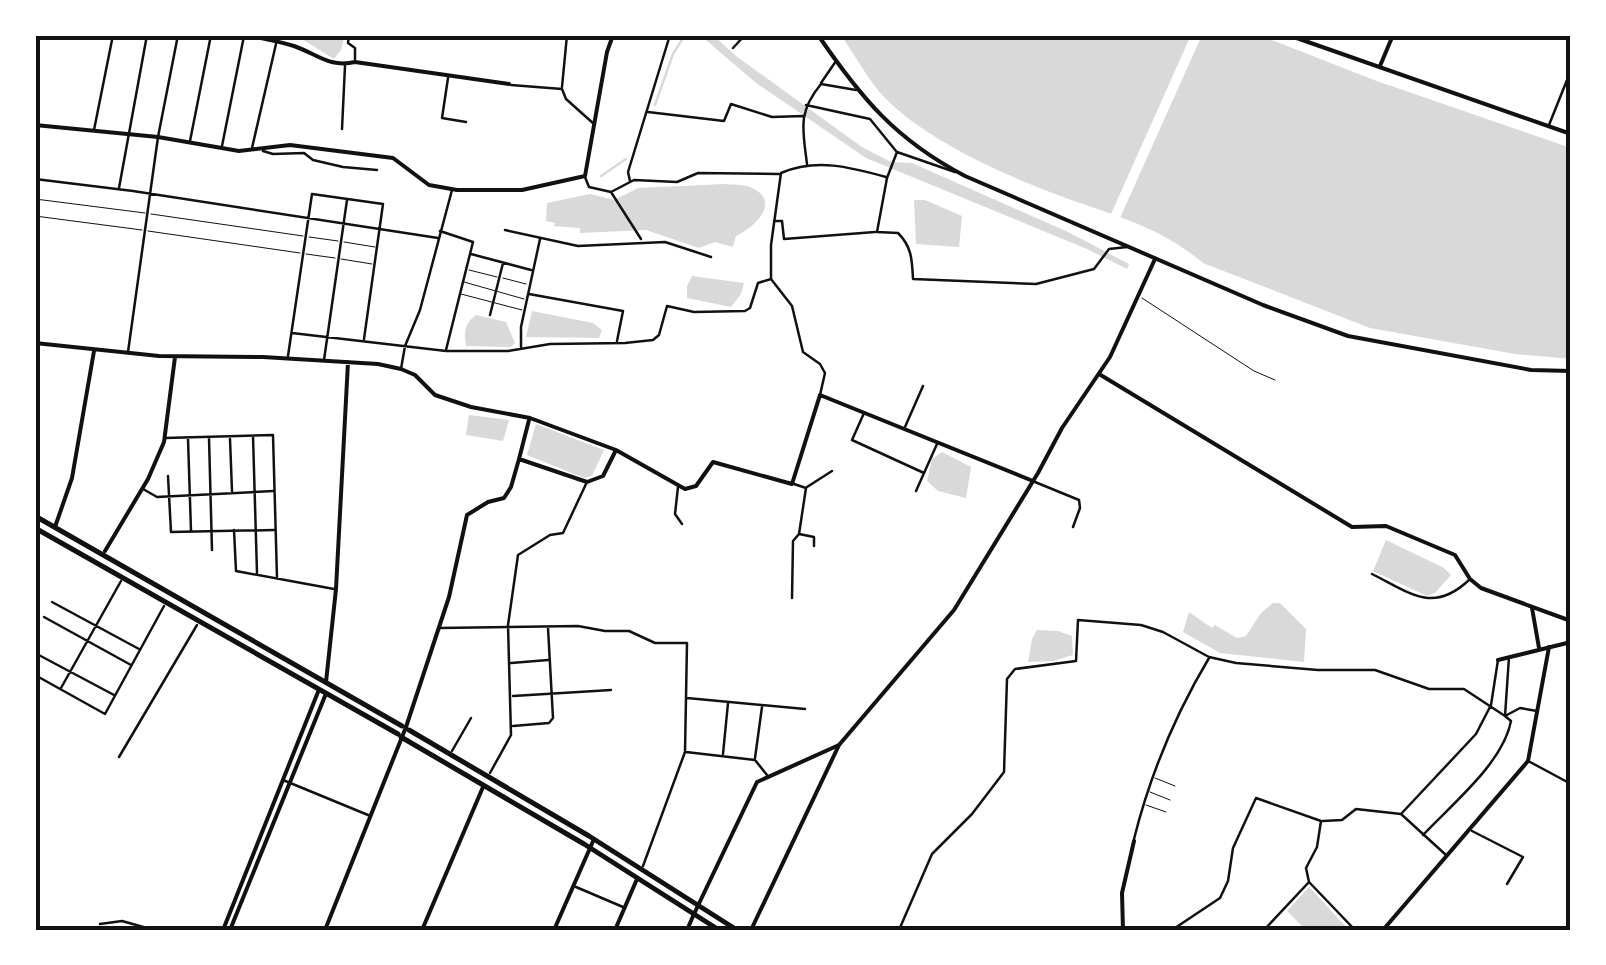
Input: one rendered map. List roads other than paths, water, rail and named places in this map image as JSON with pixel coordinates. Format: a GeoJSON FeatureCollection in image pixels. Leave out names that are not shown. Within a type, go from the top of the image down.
{"type":"FeatureCollection","features":[{"type":"Feature","properties":{"kind":"main road"},"geometry":{"type":"LineString","coordinates":[[35,516],[405,728],[737,930]]}},
{"type":"Feature","properties":{"kind":"main road"},"geometry":{"type":"LineString","coordinates":[[35,528],[400,736],[584,844],[720,930]]}},
{"type":"Feature","properties":{"kind":"street"},"geometry":{"type":"LineString","coordinates":[[94,131],[113,35]]}},
{"type":"Feature","properties":{"kind":"street"},"geometry":{"type":"LineString","coordinates":[[119,189],[146,35]]}},
{"type":"Feature","properties":{"kind":"street"},"geometry":{"type":"LineString","coordinates":[[128,354],[158,137],[178,35]]}},
{"type":"Feature","properties":{"kind":"street"},"geometry":{"type":"LineString","coordinates":[[190,143],[211,35]]}},
{"type":"Feature","properties":{"kind":"street"},"geometry":{"type":"LineString","coordinates":[[222,148],[245,35],[307,51],[317,60],[562,89]]}},
{"type":"Feature","properties":{"kind":"street"},"geometry":{"type":"LineString","coordinates":[[349,35],[348,43],[356,48],[355,62]]}},
{"type":"Feature","properties":{"kind":"street"},"geometry":{"type":"LineString","coordinates":[[567,35],[562,89],[574,107],[594,124]]}},
{"type":"Feature","properties":{"kind":"street"},"geometry":{"type":"LineString","coordinates":[[614,35],[585,176],[589,187],[612,192],[634,180],[677,182],[698,173],[781,174],[807,164],[852,168],[887,178]]}},
{"type":"Feature","properties":{"kind":"street"},"geometry":{"type":"LineString","coordinates":[[630,183],[628,172],[670,35]]}},
{"type":"Feature","properties":{"kind":"street"},"geometry":{"type":"LineString","coordinates":[[733,48],[745,35]]}},
{"type":"Feature","properties":{"kind":"street"},"geometry":{"type":"LineString","coordinates":[[818,35],[889,126],[966,176]]}},
{"type":"Feature","properties":{"kind":"street"},"geometry":{"type":"LineString","coordinates":[[1288,35],[1571,134]]}},
{"type":"Feature","properties":{"kind":"street"},"geometry":{"type":"LineString","coordinates":[[1380,66],[1393,35]]}},
{"type":"Feature","properties":{"kind":"street"},"geometry":{"type":"LineString","coordinates":[[252,150],[277,42]]}},
{"type":"Feature","properties":{"kind":"street"},"geometry":{"type":"LineString","coordinates":[[807,164],[803,115],[836,61]]}},
{"type":"Feature","properties":{"kind":"street"},"geometry":{"type":"LineString","coordinates":[[342,128],[345,64]]}},
{"type":"Feature","properties":{"kind":"street"},"geometry":{"type":"LineString","coordinates":[[1549,126],[1571,70]]}},
{"type":"Feature","properties":{"kind":"street"},"geometry":{"type":"LineString","coordinates":[[448,78],[442,118],[466,122]]}},
{"type":"Feature","properties":{"kind":"street"},"geometry":{"type":"LineString","coordinates":[[821,84],[858,91]]}},
{"type":"Feature","properties":{"kind":"street"},"geometry":{"type":"LineString","coordinates":[[648,112],[724,121],[731,104],[772,117],[803,115]]}},
{"type":"Feature","properties":{"kind":"street"},"geometry":{"type":"LineString","coordinates":[[806,106],[870,119],[897,152],[966,176],[1263,305],[1348,336],[1530,370],[1571,371]]}},
{"type":"Feature","properties":{"kind":"street"},"geometry":{"type":"LineString","coordinates":[[35,125],[158,137],[222,148],[252,150],[290,145],[393,158],[430,185],[452,189],[522,190],[585,176]]}},
{"type":"Feature","properties":{"kind":"street"},"geometry":{"type":"LineString","coordinates":[[261,148],[266,153],[304,153],[313,160],[343,168],[377,170]]}},
{"type":"Feature","properties":{"kind":"street"},"geometry":{"type":"LineString","coordinates":[[877,232],[887,178],[897,152]]}},
{"type":"Feature","properties":{"kind":"street"},"geometry":{"type":"LineString","coordinates":[[781,174],[771,279],[792,306],[803,352],[820,364],[825,374],[792,484]]}},
{"type":"Feature","properties":{"kind":"street"},"geometry":{"type":"LineString","coordinates":[[35,179],[438,238]]}},
{"type":"Feature","properties":{"kind":"street"},"geometry":{"type":"LineString","coordinates":[[400,369],[452,189]]}},
{"type":"Feature","properties":{"kind":"street"},"geometry":{"type":"LineString","coordinates":[[612,192],[642,241]]}},
{"type":"Feature","properties":{"kind":"street"},"geometry":{"type":"LineString","coordinates":[[288,359],[312,194],[383,204],[364,340]]}},
{"type":"Feature","properties":{"kind":"street"},"geometry":{"type":"LineString","coordinates":[[324,362],[348,199]]}},
{"type":"Feature","properties":{"kind":"street"},"geometry":{"type":"LineString","coordinates":[[774,222],[782,221],[784,238],[898,233],[911,248],[914,279],[1036,284],[1094,269],[1106,252],[1128,247]]}},
{"type":"Feature","properties":{"kind":"street"},"geometry":{"type":"LineString","coordinates":[[506,230],[578,246],[665,242],[712,257]]}},
{"type":"Feature","properties":{"kind":"street"},"geometry":{"type":"LineString","coordinates":[[440,232],[474,242],[446,351]]}},
{"type":"Feature","properties":{"kind":"street"},"geometry":{"type":"LineString","coordinates":[[521,349],[540,238]]}},
{"type":"Feature","properties":{"kind":"street"},"geometry":{"type":"LineString","coordinates":[[470,254],[532,270]]}},
{"type":"Feature","properties":{"kind":"street"},"geometry":{"type":"LineString","coordinates":[[751,930],[839,745],[954,610],[1062,428],[1099,374],[1155,258]]}},
{"type":"Feature","properties":{"kind":"street"},"geometry":{"type":"LineString","coordinates":[[490,315],[504,262]]}},
{"type":"Feature","properties":{"kind":"street"},"geometry":{"type":"LineString","coordinates":[[292,333],[446,351],[653,340],[659,335],[667,306],[694,312],[745,311],[750,308],[758,283],[771,279]]}},
{"type":"Feature","properties":{"kind":"street"},"geometry":{"type":"LineString","coordinates":[[529,294],[623,311],[616,343]]}},
{"type":"Feature","properties":{"kind":"street"},"geometry":{"type":"LineString","coordinates":[[35,342],[128,354],[348,362],[400,369],[415,375],[435,395],[471,407],[530,418],[616,450],[685,489],[696,486],[713,462],[806,488]]}},
{"type":"Feature","properties":{"kind":"street"},"geometry":{"type":"LineString","coordinates":[[55,526],[72,478],[94,350]]}},
{"type":"Feature","properties":{"kind":"street"},"geometry":{"type":"LineString","coordinates":[[105,551],[142,488],[164,438],[175,357]]}},
{"type":"Feature","properties":{"kind":"street"},"geometry":{"type":"LineString","coordinates":[[326,682],[336,590],[348,362]]}},
{"type":"Feature","properties":{"kind":"street"},"geometry":{"type":"LineString","coordinates":[[1099,374],[1352,527],[1386,526],[1455,555],[1470,579],[1481,588],[1571,622]]}},
{"type":"Feature","properties":{"kind":"street"},"geometry":{"type":"LineString","coordinates":[[904,429],[923,386]]}},
{"type":"Feature","properties":{"kind":"street"},"geometry":{"type":"LineString","coordinates":[[820,394],[1079,500],[1073,527]]}},
{"type":"Feature","properties":{"kind":"street"},"geometry":{"type":"LineString","coordinates":[[864,412],[852,440],[924,472]]}},
{"type":"Feature","properties":{"kind":"street"},"geometry":{"type":"LineString","coordinates":[[325,930],[405,728],[449,597],[467,515],[488,502],[504,498],[511,487],[530,418]]}},
{"type":"Feature","properties":{"kind":"street"},"geometry":{"type":"LineString","coordinates":[[253,435],[257,574]]}},
{"type":"Feature","properties":{"kind":"street"},"geometry":{"type":"LineString","coordinates":[[164,438],[273,435],[277,578]]}},
{"type":"Feature","properties":{"kind":"street"},"geometry":{"type":"LineString","coordinates":[[230,436],[232,492]]}},
{"type":"Feature","properties":{"kind":"street"},"geometry":{"type":"LineString","coordinates":[[188,438],[191,532]]}},
{"type":"Feature","properties":{"kind":"street"},"geometry":{"type":"LineString","coordinates":[[209,438],[212,550]]}},
{"type":"Feature","properties":{"kind":"street"},"geometry":{"type":"LineString","coordinates":[[916,491],[938,442]]}},
{"type":"Feature","properties":{"kind":"street"},"geometry":{"type":"LineString","coordinates":[[519,459],[587,482],[603,476],[616,450]]}},
{"type":"Feature","properties":{"kind":"street"},"geometry":{"type":"LineString","coordinates":[[792,598],[793,541],[799,534],[806,488],[832,471]]}},
{"type":"Feature","properties":{"kind":"street"},"geometry":{"type":"LineString","coordinates":[[168,476],[171,532],[276,530]]}},
{"type":"Feature","properties":{"kind":"street"},"geometry":{"type":"LineString","coordinates":[[489,775],[511,735],[508,625],[518,555],[542,538],[563,533],[587,482]]}},
{"type":"Feature","properties":{"kind":"street"},"geometry":{"type":"LineString","coordinates":[[678,486],[675,514],[682,524]]}},
{"type":"Feature","properties":{"kind":"street"},"geometry":{"type":"LineString","coordinates":[[142,488],[157,497],[275,491]]}},
{"type":"Feature","properties":{"kind":"street"},"geometry":{"type":"LineString","coordinates":[[234,530],[236,571],[336,590]]}},
{"type":"Feature","properties":{"kind":"street"},"geometry":{"type":"LineString","coordinates":[[799,534],[814,537],[814,546]]}},
{"type":"Feature","properties":{"kind":"street"},"geometry":{"type":"LineString","coordinates":[[1372,574],[1430,600],[1455,594],[1470,579]]}},
{"type":"Feature","properties":{"kind":"street"},"geometry":{"type":"LineString","coordinates":[[60,689],[121,580]]}},
{"type":"Feature","properties":{"kind":"street"},"geometry":{"type":"LineString","coordinates":[[52,602],[141,650]]}},
{"type":"Feature","properties":{"kind":"street"},"geometry":{"type":"LineString","coordinates":[[35,675],[105,714],[164,606]]}},
{"type":"Feature","properties":{"kind":"street"},"geometry":{"type":"LineString","coordinates":[[1532,608],[1540,649]]}},
{"type":"Feature","properties":{"kind":"street"},"geometry":{"type":"LineString","coordinates":[[44,617],[132,665]]}},
{"type":"Feature","properties":{"kind":"street"},"geometry":{"type":"LineString","coordinates":[[899,930],[932,854],[972,814],[1004,772],[1007,679],[1014,669],[1076,661],[1078,620],[1141,625],[1209,657],[1262,666],[1375,670],[1429,689],[1464,689],[1491,705],[1511,721],[1500,752],[1424,834]]}},
{"type":"Feature","properties":{"kind":"street"},"geometry":{"type":"LineString","coordinates":[[119,757],[197,625]]}},
{"type":"Feature","properties":{"kind":"street"},"geometry":{"type":"LineString","coordinates":[[439,628],[508,625],[629,630],[655,643],[687,643],[686,752],[642,868]]}},
{"type":"Feature","properties":{"kind":"street"},"geometry":{"type":"LineString","coordinates":[[512,726],[549,723],[553,718],[548,626]]}},
{"type":"Feature","properties":{"kind":"street"},"geometry":{"type":"LineString","coordinates":[[1400,814],[1476,734],[1491,705],[1498,660],[1571,642]]}},
{"type":"Feature","properties":{"kind":"street"},"geometry":{"type":"LineString","coordinates":[[1384,930],[1528,761],[1549,647]]}},
{"type":"Feature","properties":{"kind":"street"},"geometry":{"type":"LineString","coordinates":[[35,653],[115,696]]}},
{"type":"Feature","properties":{"kind":"street"},"geometry":{"type":"LineString","coordinates":[[1123,930],[1122,894],[1146,791],[1188,692],[1209,657]]}},
{"type":"Feature","properties":{"kind":"street"},"geometry":{"type":"LineString","coordinates":[[1504,716],[1509,657]]}},
{"type":"Feature","properties":{"kind":"street"},"geometry":{"type":"LineString","coordinates":[[509,663],[549,660]]}},
{"type":"Feature","properties":{"kind":"street"},"geometry":{"type":"LineString","coordinates":[[510,696],[611,690]]}},
{"type":"Feature","properties":{"kind":"street"},"geometry":{"type":"LineString","coordinates":[[227,930],[318,692]]}},
{"type":"Feature","properties":{"kind":"street"},"geometry":{"type":"LineString","coordinates":[[286,781],[325,696]]}},
{"type":"Feature","properties":{"kind":"street"},"geometry":{"type":"LineString","coordinates":[[686,698],[805,709]]}},
{"type":"Feature","properties":{"kind":"street"},"geometry":{"type":"LineString","coordinates":[[723,756],[728,701]]}},
{"type":"Feature","properties":{"kind":"street"},"geometry":{"type":"LineString","coordinates":[[755,760],[762,704]]}},
{"type":"Feature","properties":{"kind":"street"},"geometry":{"type":"LineString","coordinates":[[1504,716],[1520,708],[1539,712]]}},
{"type":"Feature","properties":{"kind":"street"},"geometry":{"type":"LineString","coordinates":[[450,752],[471,718]]}},
{"type":"Feature","properties":{"kind":"street"},"geometry":{"type":"LineString","coordinates":[[687,930],[757,782],[839,745]]}},
{"type":"Feature","properties":{"kind":"street"},"geometry":{"type":"LineString","coordinates":[[686,752],[755,760],[767,775]]}},
{"type":"Feature","properties":{"kind":"street"},"geometry":{"type":"LineString","coordinates":[[1528,761],[1571,784]]}},
{"type":"Feature","properties":{"kind":"street"},"geometry":{"type":"LineString","coordinates":[[286,781],[368,815]]}},
{"type":"Feature","properties":{"kind":"street"},"geometry":{"type":"LineString","coordinates":[[422,930],[483,786]]}},
{"type":"Feature","properties":{"kind":"street"},"geometry":{"type":"LineString","coordinates":[[1156,930],[1175,928],[1220,898],[1228,881],[1233,848],[1256,798],[1321,821],[1342,820],[1356,810],[1400,814],[1446,856]]}},
{"type":"Feature","properties":{"kind":"street"},"geometry":{"type":"LineString","coordinates":[[1321,821],[1317,847],[1306,868],[1310,882],[1355,930]]}},
{"type":"Feature","properties":{"kind":"street"},"geometry":{"type":"LineString","coordinates":[[1470,830],[1524,857],[1508,884]]}},
{"type":"Feature","properties":{"kind":"street"},"geometry":{"type":"LineString","coordinates":[[554,930],[594,839]]}},
{"type":"Feature","properties":{"kind":"street"},"geometry":{"type":"LineString","coordinates":[[615,930],[638,879]]}},
{"type":"Feature","properties":{"kind":"street"},"geometry":{"type":"LineString","coordinates":[[1264,930],[1310,882]]}},
{"type":"Feature","properties":{"kind":"street"},"geometry":{"type":"LineString","coordinates":[[573,886],[625,908]]}},
{"type":"Feature","properties":{"kind":"street"},"geometry":{"type":"LineString","coordinates":[[100,924],[122,922],[154,930]]}},
{"type":"Feature","properties":{"kind":"lane"},"geometry":{"type":"LineString","coordinates":[[35,199],[376,247]]}},
{"type":"Feature","properties":{"kind":"lane"},"geometry":{"type":"LineString","coordinates":[[35,216],[372,264]]}},
{"type":"Feature","properties":{"kind":"lane"},"geometry":{"type":"LineString","coordinates":[[467,269],[529,285]]}},
{"type":"Feature","properties":{"kind":"lane"},"geometry":{"type":"LineString","coordinates":[[464,282],[528,300]]}},
{"type":"Feature","properties":{"kind":"lane"},"geometry":{"type":"LineString","coordinates":[[461,294],[525,311]]}},
{"type":"Feature","properties":{"kind":"lane"},"geometry":{"type":"LineString","coordinates":[[1139,296],[1254,371],[1275,380]]}},
{"type":"Feature","properties":{"kind":"lane"},"geometry":{"type":"LineString","coordinates":[[1152,777],[1175,786]]}},
{"type":"Feature","properties":{"kind":"lane"},"geometry":{"type":"LineString","coordinates":[[1146,791],[1170,800]]}},
{"type":"Feature","properties":{"kind":"lane"},"geometry":{"type":"LineString","coordinates":[[1143,804],[1166,812]]}},
{"type":"Feature","properties":{"kind":"waterway"},"geometry":{"type":"LineString","coordinates":[[655,105],[673,54],[685,35]]}},
{"type":"Feature","properties":{"kind":"waterway"},"geometry":{"type":"LineString","coordinates":[[601,176],[626,159]]}}]}
